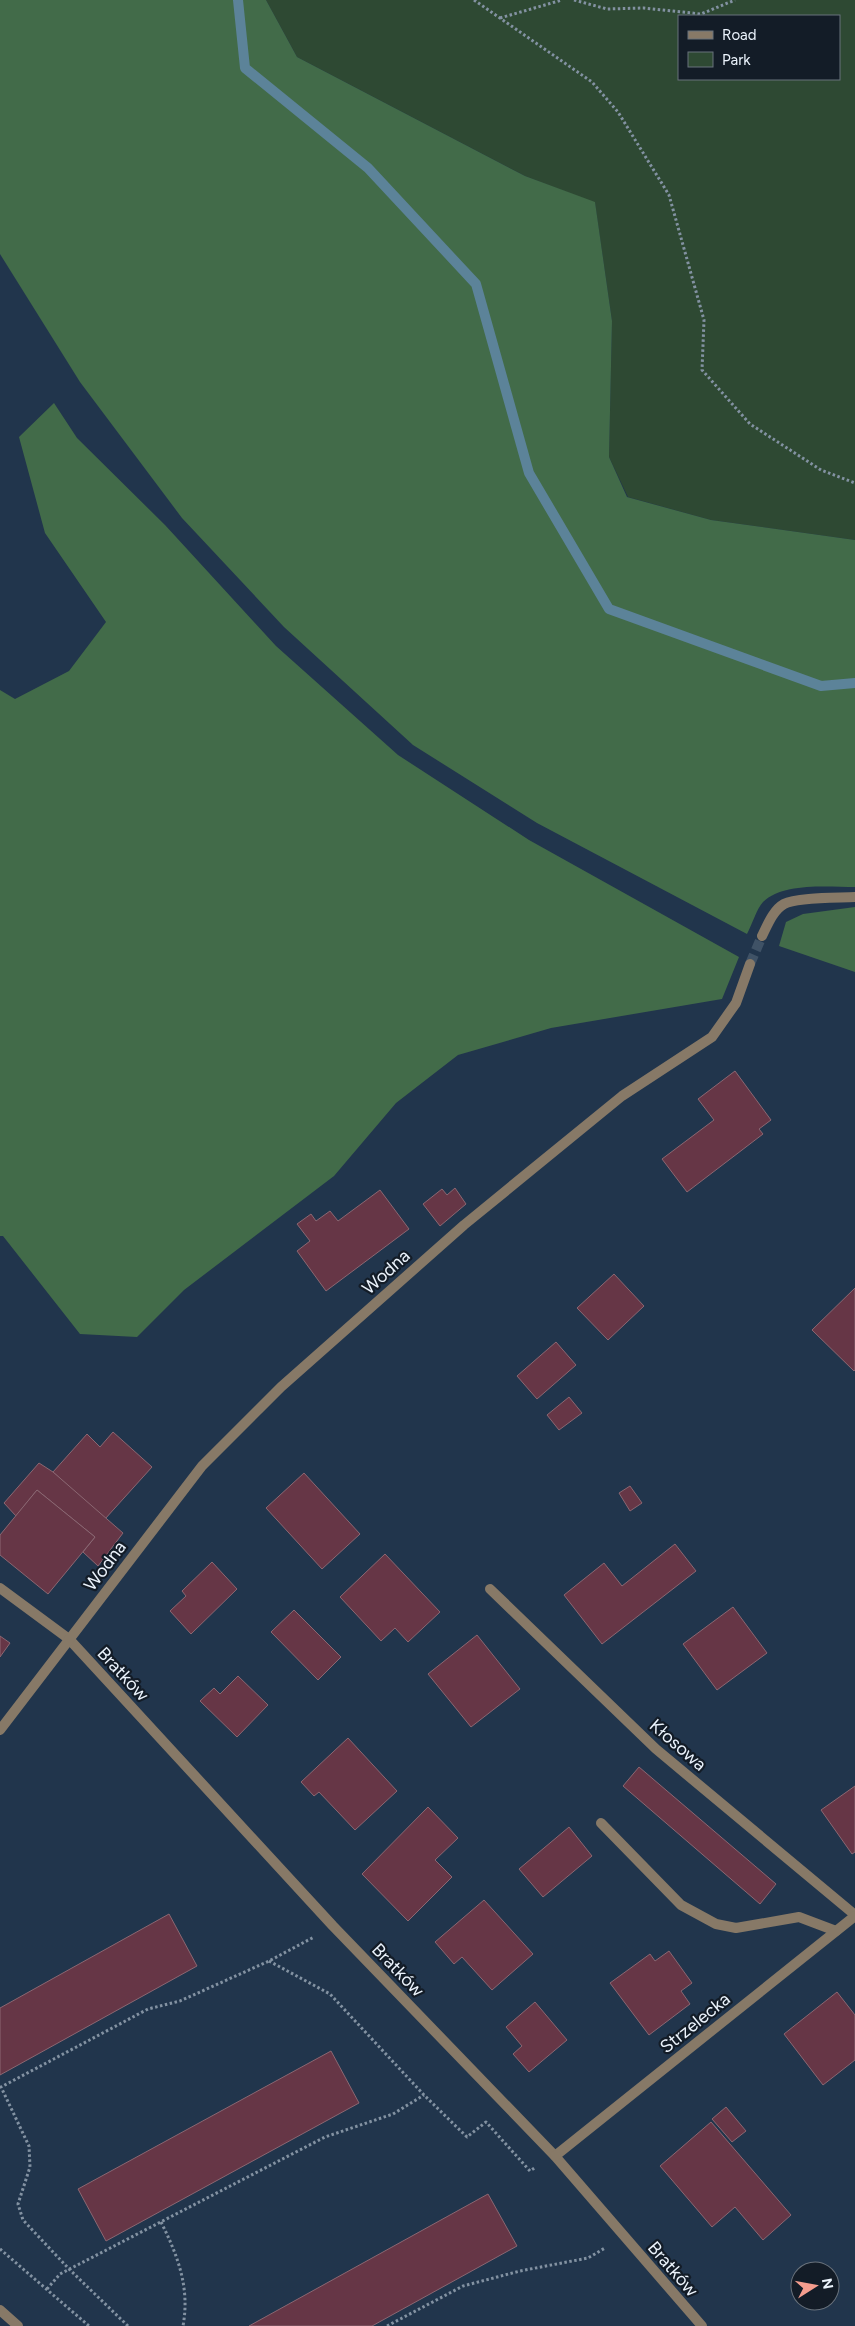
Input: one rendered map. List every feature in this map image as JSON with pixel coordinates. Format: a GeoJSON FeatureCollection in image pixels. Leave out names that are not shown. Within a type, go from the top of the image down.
{"type":"FeatureCollection","features":[{"type":"Feature","properties":{"kind":"street"},"geometry":{"type":"LineString","coordinates":[[762,936],[772,916],[784,904],[804,900],[855,896]]}},
{"type":"Feature","properties":{"kind":"street","name":"Wodna"},"geometry":{"type":"LineString","coordinates":[[0,1730],[202,1466],[281,1387],[464,1225],[622,1096],[712,1036],[736,1003],[750,964]]}},
{"type":"Feature","properties":{"kind":"street"},"geometry":{"type":"LineString","coordinates":[[0,1588],[69,1639]]}},
{"type":"Feature","properties":{"kind":"street","name":"Kłosowa"},"geometry":{"type":"LineString","coordinates":[[490,1588],[656,1749],[855,1915]]}},
{"type":"Feature","properties":{"kind":"street","name":"Bratków"},"geometry":{"type":"LineString","coordinates":[[69,1639],[333,1926],[555,2156],[702,2326]]}},
{"type":"Feature","properties":{"kind":"street"},"geometry":{"type":"LineString","coordinates":[[601,1823],[681,1905],[716,1924],[736,1928],[799,1917],[836,1931]]}},
{"type":"Feature","properties":{"kind":"street","name":"Strzelecka"},"geometry":{"type":"LineString","coordinates":[[555,2156],[855,1915]]}},
{"type":"Feature","properties":{"kind":"street"},"geometry":{"type":"LineString","coordinates":[[0,2310],[18,2326]]}},
{"type":"Feature","properties":{"kind":"path"},"geometry":{"type":"LineString","coordinates":[[474,0],[592,82],[618,112],[668,195],[704,320],[702,370],[750,424],[821,470],[855,483]]}},
{"type":"Feature","properties":{"kind":"path"},"geometry":{"type":"LineString","coordinates":[[500,18],[562,0]]}},
{"type":"Feature","properties":{"kind":"path"},"geometry":{"type":"LineString","coordinates":[[574,0],[607,9],[644,8],[701,14],[736,0]]}},
{"type":"Feature","properties":{"kind":"path"},"geometry":{"type":"LineString","coordinates":[[128,2326],[69,2270],[23,2220],[18,2204],[30,2167],[29,2146],[0,2088],[148,2009],[180,2001],[269,1961],[333,1926]]}},
{"type":"Feature","properties":{"kind":"path"},"geometry":{"type":"LineString","coordinates":[[269,1961],[330,1994],[424,2096],[467,2137],[486,2122],[530,2171],[555,2156]]}},
{"type":"Feature","properties":{"kind":"path"},"geometry":{"type":"LineString","coordinates":[[47,2289],[60,2274],[324,2137],[393,2114],[424,2096]]}},
{"type":"Feature","properties":{"kind":"path"},"geometry":{"type":"LineString","coordinates":[[161,2222],[175,2250],[184,2278],[186,2308],[183,2326]]}},
{"type":"Feature","properties":{"kind":"path"},"geometry":{"type":"LineString","coordinates":[[387,2326],[463,2286],[520,2271],[588,2258],[600,2250],[627,2240]]}},
{"type":"Feature","properties":{"kind":"path"},"geometry":{"type":"LineString","coordinates":[[0,2249],[89,2326]]}},
{"type":"Feature","properties":{"kind":"green space"},"geometry":{"type":"Polygon","coordinates":[[[0,0],[266,0],[297,57],[525,176],[595,202],[612,321],[609,457],[627,497],[711,520],[855,540],[855,887],[820,886],[782,891],[763,902],[747,934],[537,823],[413,745],[284,627],[182,518],[80,382],[0,254],[0,0]]]}},
{"type":"Feature","properties":{"kind":"green space"},"geometry":{"type":"Polygon","coordinates":[[[266,0],[855,0],[855,540],[711,520],[628,497],[609,457],[612,321],[595,203],[525,176],[297,57],[266,0]]]}},
{"type":"Feature","properties":{"kind":"green space"},"geometry":{"type":"Polygon","coordinates":[[[54,403],[77,438],[165,525],[276,646],[398,755],[529,840],[739,957],[722,999],[551,1028],[458,1055],[396,1103],[334,1176],[184,1290],[137,1337],[80,1334],[3,1236],[0,1236],[0,690],[15,699],[69,671],[106,622],[45,533],[19,437],[54,403]]]}},
{"type":"Feature","properties":{"kind":"green space"},"geometry":{"type":"Polygon","coordinates":[[[855,907],[855,972],[779,946],[786,922],[803,914],[855,907]]]}},
{"type":"Feature","properties":{"kind":"building"},"geometry":{"type":"Polygon","coordinates":[[[735,1071],[771,1120],[759,1129],[763,1134],[687,1192],[662,1159],[714,1120],[698,1099],[735,1071]]]}},
{"type":"Feature","properties":{"kind":"building"},"geometry":{"type":"Polygon","coordinates":[[[455,1188],[466,1204],[440,1226],[423,1204],[442,1189],[447,1195],[455,1188]]]}},
{"type":"Feature","properties":{"kind":"building"},"geometry":{"type":"Polygon","coordinates":[[[380,1190],[409,1229],[326,1291],[297,1251],[310,1241],[297,1224],[311,1214],[316,1221],[330,1211],[338,1221],[380,1190]]]}},
{"type":"Feature","properties":{"kind":"building"},"geometry":{"type":"Polygon","coordinates":[[[614,1274],[644,1306],[608,1340],[577,1308],[614,1274]]]}},
{"type":"Feature","properties":{"kind":"building"},"geometry":{"type":"Polygon","coordinates":[[[855,1288],[855,1370],[854,1371],[812,1330],[855,1288]]]}},
{"type":"Feature","properties":{"kind":"building"},"geometry":{"type":"Polygon","coordinates":[[[556,1342],[576,1365],[537,1399],[517,1376],[556,1342]]]}},
{"type":"Feature","properties":{"kind":"building"},"geometry":{"type":"Polygon","coordinates":[[[569,1397],[582,1413],[559,1430],[547,1415],[569,1397]]]}},
{"type":"Feature","properties":{"kind":"building"},"geometry":{"type":"Polygon","coordinates":[[[113,1432],[152,1467],[105,1519],[53,1472],[87,1434],[100,1447],[113,1432]]]}},
{"type":"Feature","properties":{"kind":"building"},"geometry":{"type":"Polygon","coordinates":[[[39,1463],[53,1472],[123,1533],[98,1566],[83,1552],[95,1537],[37,1490],[16,1516],[4,1503],[39,1463]]]}},
{"type":"Feature","properties":{"kind":"building"},"geometry":{"type":"Polygon","coordinates":[[[304,1473],[360,1534],[322,1569],[266,1508],[304,1473]]]}},
{"type":"Feature","properties":{"kind":"building"},"geometry":{"type":"Polygon","coordinates":[[[630,1486],[642,1503],[630,1511],[619,1493],[630,1486]]]}},
{"type":"Feature","properties":{"kind":"building"},"geometry":{"type":"Polygon","coordinates":[[[37,1490],[95,1537],[48,1594],[0,1555],[0,1535],[37,1490]]]}},
{"type":"Feature","properties":{"kind":"building"},"geometry":{"type":"Polygon","coordinates":[[[675,1544],[696,1571],[602,1644],[564,1595],[604,1563],[622,1586],[675,1544]]]}},
{"type":"Feature","properties":{"kind":"building"},"geometry":{"type":"Polygon","coordinates":[[[385,1554],[440,1612],[408,1642],[395,1628],[381,1641],[340,1597],[385,1554]]]}},
{"type":"Feature","properties":{"kind":"building"},"geometry":{"type":"Polygon","coordinates":[[[212,1562],[237,1589],[191,1634],[170,1611],[186,1596],[182,1591],[212,1562]]]}},
{"type":"Feature","properties":{"kind":"building"},"geometry":{"type":"Polygon","coordinates":[[[733,1607],[767,1653],[717,1690],[683,1644],[733,1607]]]}},
{"type":"Feature","properties":{"kind":"building"},"geometry":{"type":"Polygon","coordinates":[[[294,1610],[341,1657],[318,1680],[271,1632],[294,1610]]]}},
{"type":"Feature","properties":{"kind":"building"},"geometry":{"type":"Polygon","coordinates":[[[477,1635],[520,1689],[471,1727],[428,1674],[477,1635]]]}},
{"type":"Feature","properties":{"kind":"building"},"geometry":{"type":"Polygon","coordinates":[[[0,1636],[10,1643],[0,1657],[0,1636]]]}},
{"type":"Feature","properties":{"kind":"building"},"geometry":{"type":"Polygon","coordinates":[[[238,1676],[268,1705],[237,1737],[200,1701],[214,1688],[220,1694],[238,1676]]]}},
{"type":"Feature","properties":{"kind":"building"},"geometry":{"type":"Polygon","coordinates":[[[348,1738],[397,1791],[355,1830],[319,1792],[314,1796],[301,1782],[348,1738]]]}},
{"type":"Feature","properties":{"kind":"building"},"geometry":{"type":"Polygon","coordinates":[[[639,1767],[776,1884],[760,1904],[623,1786],[639,1767]]]}},
{"type":"Feature","properties":{"kind":"building"},"geometry":{"type":"Polygon","coordinates":[[[855,1786],[855,1852],[852,1854],[821,1810],[855,1786]]]}},
{"type":"Feature","properties":{"kind":"building"},"geometry":{"type":"Polygon","coordinates":[[[428,1807],[458,1838],[435,1860],[452,1877],[408,1921],[362,1874],[428,1807]]]}},
{"type":"Feature","properties":{"kind":"building"},"geometry":{"type":"Polygon","coordinates":[[[569,1827],[592,1856],[543,1897],[519,1869],[569,1827]]]}},
{"type":"Feature","properties":{"kind":"building"},"geometry":{"type":"Polygon","coordinates":[[[484,1900],[533,1954],[492,1990],[462,1957],[454,1964],[435,1942],[484,1900]]]}},
{"type":"Feature","properties":{"kind":"building"},"geometry":{"type":"Polygon","coordinates":[[[169,1914],[197,1966],[0,2075],[0,2008],[169,1914]]]}},
{"type":"Feature","properties":{"kind":"building"},"geometry":{"type":"Polygon","coordinates":[[[669,1951],[692,1983],[681,1991],[690,2004],[649,2035],[610,1983],[650,1954],[655,1961],[669,1951]]]}},
{"type":"Feature","properties":{"kind":"building"},"geometry":{"type":"Polygon","coordinates":[[[837,1992],[855,2015],[855,2060],[823,2085],[784,2034],[837,1992]]]}},
{"type":"Feature","properties":{"kind":"building"},"geometry":{"type":"Polygon","coordinates":[[[535,2002],[567,2040],[529,2072],[513,2054],[522,2046],[506,2027],[535,2002]]]}},
{"type":"Feature","properties":{"kind":"building"},"geometry":{"type":"Polygon","coordinates":[[[331,2051],[359,2103],[106,2241],[78,2189],[331,2051]]]}},
{"type":"Feature","properties":{"kind":"building"},"geometry":{"type":"Polygon","coordinates":[[[726,2107],[746,2131],[732,2142],[712,2119],[726,2107]]]}},
{"type":"Feature","properties":{"kind":"building"},"geometry":{"type":"Polygon","coordinates":[[[711,2122],[791,2215],[763,2240],[735,2207],[712,2227],[660,2166],[711,2122]]]}},
{"type":"Feature","properties":{"kind":"building"},"geometry":{"type":"Polygon","coordinates":[[[488,2194],[517,2246],[372,2326],[249,2326],[488,2194]]]}},
{"type":"Feature","properties":{"kind":"waterway"},"geometry":{"type":"LineString","coordinates":[[238,0],[245,68],[368,168],[476,284],[529,473],[609,609],[821,686],[855,683]]}},
{"type":"Feature","properties":{"kind":"tunnel"},"geometry":{"type":"LineString","coordinates":[[750,964],[762,936]]}}]}
